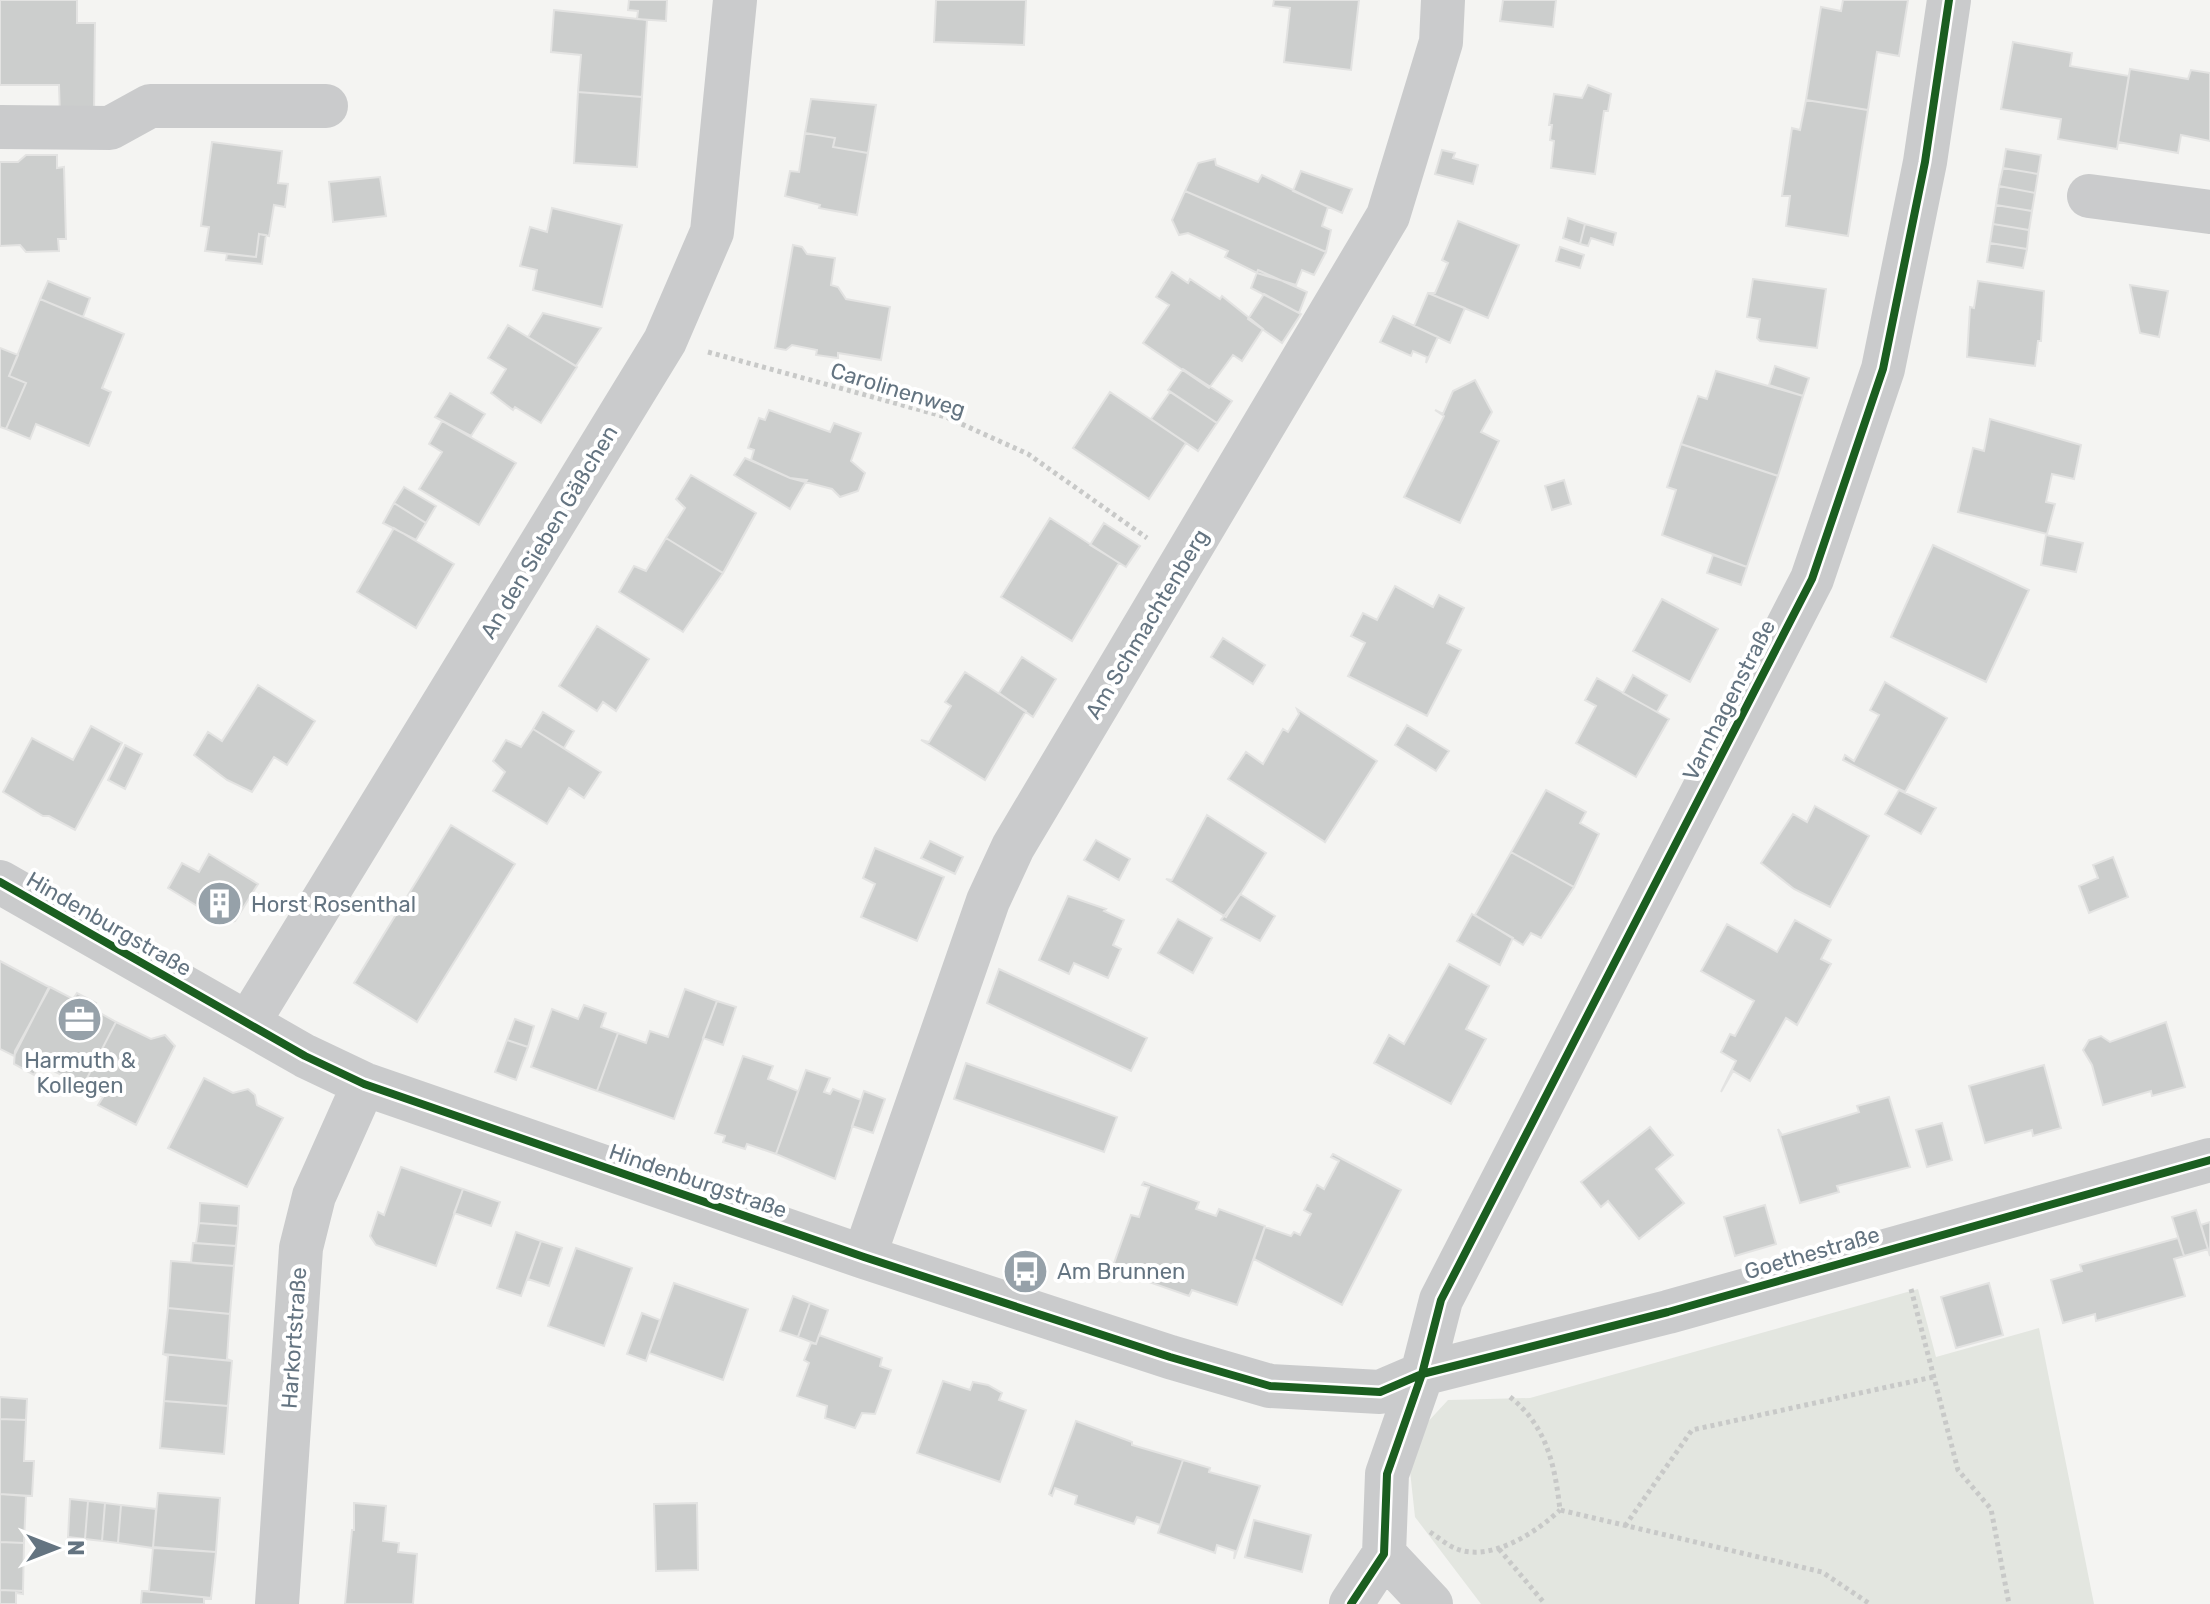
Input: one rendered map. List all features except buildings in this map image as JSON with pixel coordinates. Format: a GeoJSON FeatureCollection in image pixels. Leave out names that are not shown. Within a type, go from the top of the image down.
{"type":"FeatureCollection","features":[{"type":"Feature","properties":{"kind":"street","name":"An den Sieben Gäßchen"},"geometry":{"type":"LineString","coordinates":[[248,1023],[665,341],[712,232],[735,0]]}},
{"type":"Feature","properties":{"kind":"street","name":"Am Schmachtenberg"},"geometry":{"type":"LineString","coordinates":[[864,1257],[988,901],[1013,847],[1388,216],[1441,42],[1443,0]]}},
{"type":"Feature","properties":{"kind":"street","name":"Varnhagenstraße"},"geometry":{"type":"LineString","coordinates":[[1384,1554],[1387,1474],[1422,1374],[1441,1300],[1812,579],[1883,369],[1925,162],[1949,0]]}},
{"type":"Feature","properties":{"kind":"street"},"geometry":{"type":"LineString","coordinates":[[0,127],[110,128],[150,106],[326,106]]}},
{"type":"Feature","properties":{"kind":"street"},"geometry":{"type":"LineString","coordinates":[[2089,196],[2210,212]]}},
{"type":"Feature","properties":{"kind":"street","name":"Hindenburgstraße"},"geometry":{"type":"LineString","coordinates":[[0,882],[248,1023],[364,1084],[864,1257],[1270,1386],[1380,1392],[1422,1374]]}},
{"type":"Feature","properties":{"kind":"street","name":"Harkortstraße"},"geometry":{"type":"LineString","coordinates":[[277,1604],[301,1248],[314,1196],[364,1084]]}},
{"type":"Feature","properties":{"kind":"street","name":"Goethestraße"},"geometry":{"type":"LineString","coordinates":[[1422,1374],[1668,1312],[2210,1160]]}},
{"type":"Feature","properties":{"kind":"street"},"geometry":{"type":"LineString","coordinates":[[1351,1604],[1384,1554],[1431,1604]]}},
{"type":"Feature","properties":{"kind":"path"},"geometry":{"type":"LineString","coordinates":[[1901,1247],[1958,1470],[1991,1509],[2009,1604]]}},
{"type":"Feature","properties":{"kind":"path"},"geometry":{"type":"LineString","coordinates":[[1625,1526],[1692,1430],[1933,1377]]}},
{"type":"Feature","properties":{"kind":"path"},"geometry":{"type":"LineString","coordinates":[[1500,1389],[1514,1400],[1540,1431],[1554,1461],[1560,1510]]}},
{"type":"Feature","properties":{"kind":"path"},"geometry":{"type":"LineString","coordinates":[[1560,1510],[1822,1572],[1870,1604]]}},
{"type":"Feature","properties":{"kind":"path"},"geometry":{"type":"LineString","coordinates":[[1423,1527],[1458,1550],[1499,1549],[1540,1529],[1560,1510]]}},
{"type":"Feature","properties":{"kind":"path"},"geometry":{"type":"LineString","coordinates":[[1499,1549],[1545,1604]]}},
{"type":"Feature","properties":{"kind":"shaded area"},"geometry":{"type":"Polygon","coordinates":[[[1918,1289],[1936,1357],[2039,1328],[2094,1604],[1481,1604],[1415,1517],[1410,1471],[1424,1426],[1448,1400],[1530,1398],[1918,1289]]]}},
{"type":"Feature","properties":{"kind":"cycle path"},"geometry":{"type":"LineString","coordinates":[[1351,1604],[1384,1554],[1387,1474],[1422,1374],[1441,1300],[1812,579],[1883,369],[1925,162],[1949,0]]}},
{"type":"Feature","properties":{"kind":"cycle path"},"geometry":{"type":"LineString","coordinates":[[0,882],[305,1056],[364,1084],[864,1257],[1170,1357],[1270,1386],[1380,1392],[1422,1374],[1668,1312],[2210,1160]]}},
{"type":"Feature","properties":{"kind":"place","name":"Horst Rosenthal"},"geometry":{"type":"Point","coordinates":[220,904]}},
{"type":"Feature","properties":{"kind":"place","name":"Harmuth & Kollegen"},"geometry":{"type":"Point","coordinates":[80,1019]}},
{"type":"Feature","properties":{"kind":"place","name":"Am Brunnen"},"geometry":{"type":"Point","coordinates":[1026,1271]}}]}
